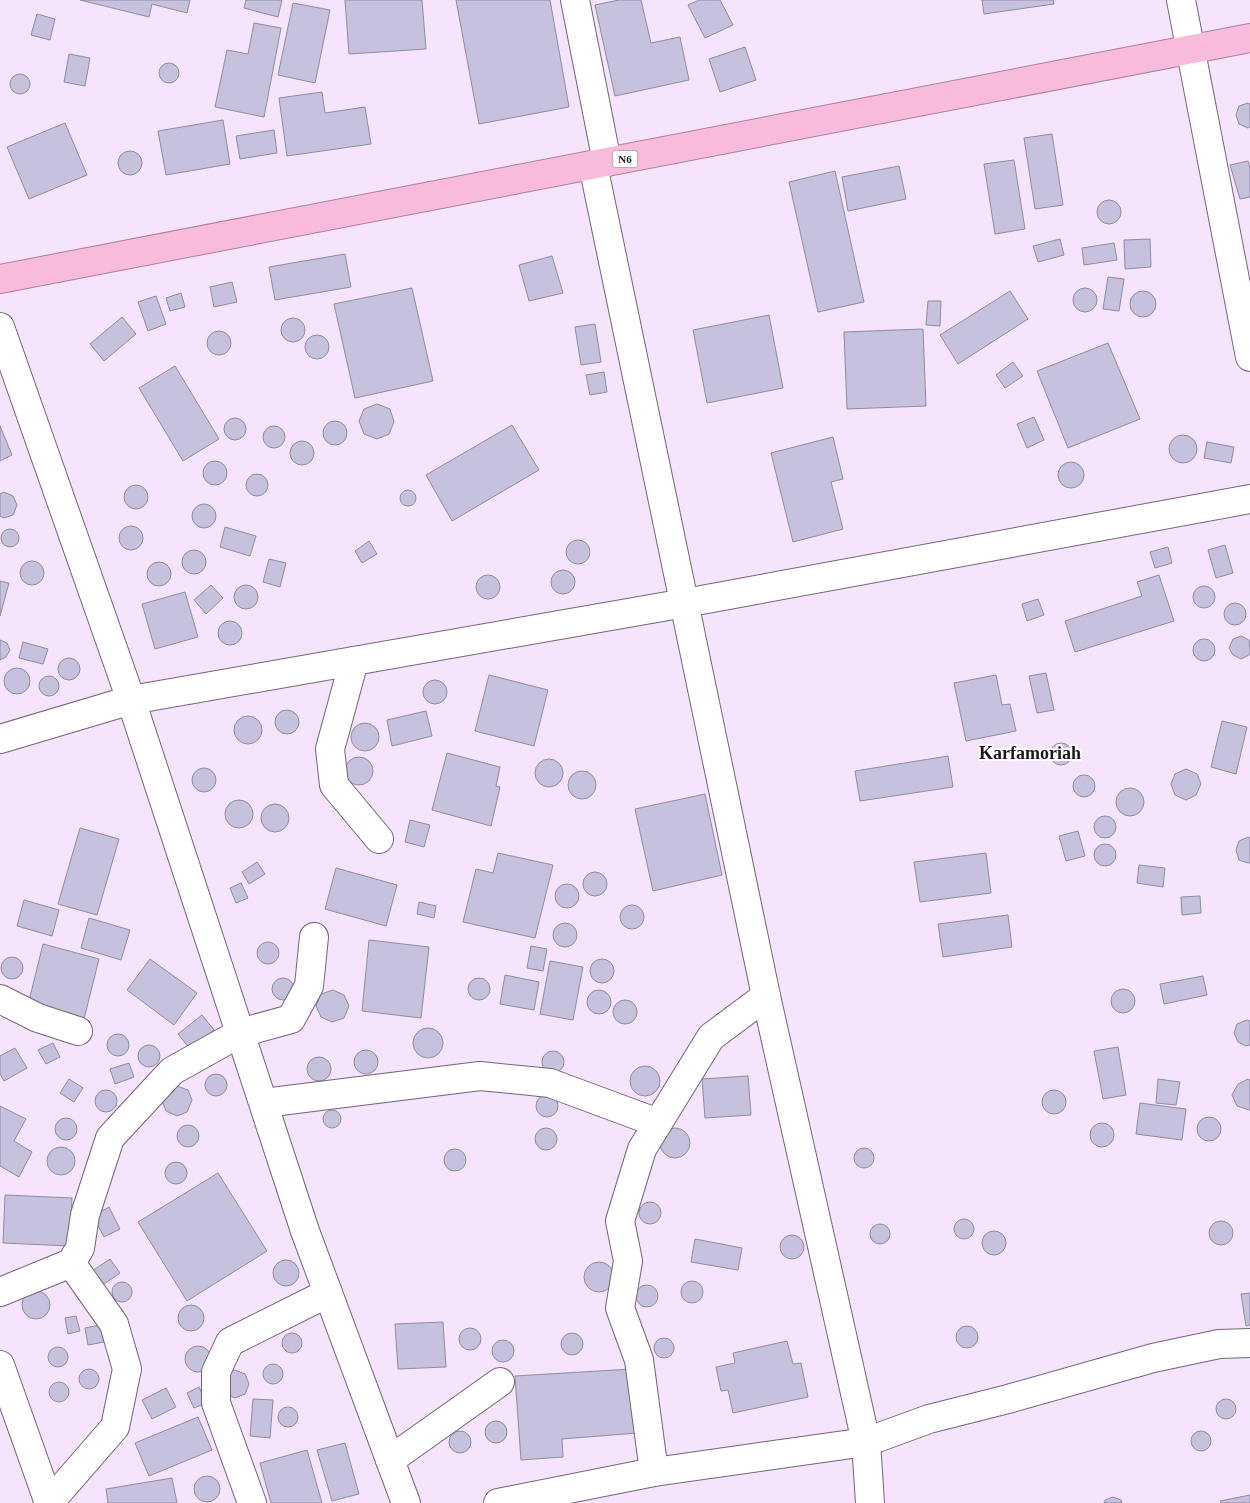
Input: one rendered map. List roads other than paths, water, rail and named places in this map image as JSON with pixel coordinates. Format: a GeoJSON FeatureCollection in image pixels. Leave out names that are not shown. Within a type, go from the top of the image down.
{"type":"FeatureCollection","features":[{"type":"Feature","properties":{"kind":"highway","name":"N6"},"geometry":{"type":"LineString","coordinates":[[0,279],[1250,38]]}},
{"type":"Feature","properties":{"kind":"street"},"geometry":{"type":"LineString","coordinates":[[575,0],[600,164],[685,603],[766,996],[866,1442],[870,1503]]}},
{"type":"Feature","properties":{"kind":"street"},"geometry":{"type":"LineString","coordinates":[[1181,0],[1250,357]]}},
{"type":"Feature","properties":{"kind":"street"},"geometry":{"type":"LineString","coordinates":[[0,327],[131,700],[306,1231],[406,1503]]}},
{"type":"Feature","properties":{"kind":"street"},"geometry":{"type":"LineString","coordinates":[[0,739],[131,700],[685,603],[1250,499]]}},
{"type":"Feature","properties":{"kind":"street"},"geometry":{"type":"LineString","coordinates":[[354,661],[330,749],[334,785],[379,840]]}},
{"type":"Feature","properties":{"kind":"street"},"geometry":{"type":"LineString","coordinates":[[0,1292],[71,1263],[80,1248],[86,1215],[110,1138],[172,1071],[240,1033],[291,1019],[309,986],[314,936]]}},
{"type":"Feature","properties":{"kind":"street"},"geometry":{"type":"LineString","coordinates":[[654,1472],[639,1360],[620,1308],[628,1262],[620,1220],[642,1149],[711,1037],[766,996]]}},
{"type":"Feature","properties":{"kind":"street"},"geometry":{"type":"LineString","coordinates":[[0,998],[38,1018],[78,1031]]}},
{"type":"Feature","properties":{"kind":"street"},"geometry":{"type":"LineString","coordinates":[[264,1104],[480,1076],[550,1083],[658,1123]]}},
{"type":"Feature","properties":{"kind":"street"},"geometry":{"type":"LineString","coordinates":[[0,1364],[49,1503],[115,1427],[127,1369],[114,1324],[71,1263]]}},
{"type":"Feature","properties":{"kind":"street"},"geometry":{"type":"LineString","coordinates":[[252,1503],[216,1403],[216,1372],[230,1342],[328,1293]]}},
{"type":"Feature","properties":{"kind":"street"},"geometry":{"type":"LineString","coordinates":[[498,1503],[654,1472],[866,1442],[929,1419],[1153,1358],[1219,1344],[1250,1343]]}},
{"type":"Feature","properties":{"kind":"street"},"geometry":{"type":"LineString","coordinates":[[390,1460],[500,1382]]}},
{"type":"Feature","properties":{"kind":"district","name":"Karfamoriah"},"geometry":{"type":"Point","coordinates":[1030,753]}}]}
